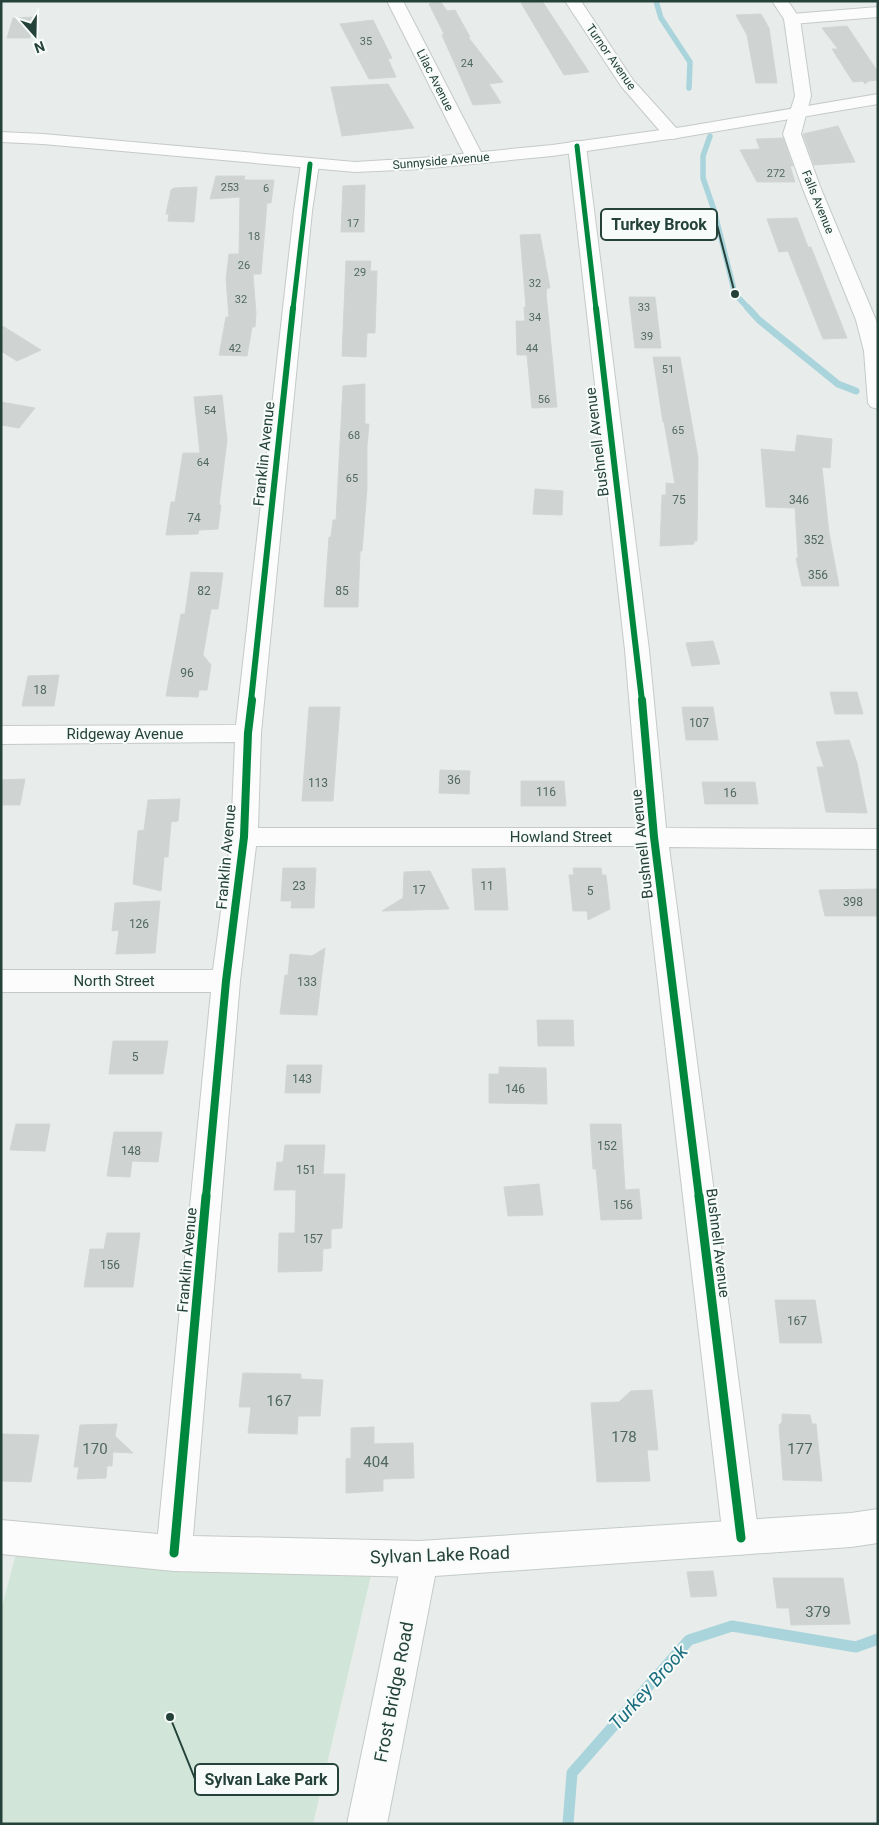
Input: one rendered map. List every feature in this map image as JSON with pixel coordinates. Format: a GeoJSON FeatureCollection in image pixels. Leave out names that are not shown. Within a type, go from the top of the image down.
{"type":"FeatureCollection","features":[{"type":"Feature","properties":{"kind":"street","name":"Lilac Avenue"},"geometry":{"type":"LineString","coordinates":[[395,1],[475,158]]}},
{"type":"Feature","properties":{"kind":"street","name":"Turnor Avenue"},"geometry":{"type":"LineString","coordinates":[[573,1],[627,83],[672,134]]}},
{"type":"Feature","properties":{"kind":"street","name":"Falls Avenue"},"geometry":{"type":"LineString","coordinates":[[780,1],[792,19],[803,96],[800,112],[792,134],[812,189],[866,320],[874,351],[878,403]]}},
{"type":"Feature","properties":{"kind":"street"},"geometry":{"type":"LineString","coordinates":[[792,19],[878,12]]}},
{"type":"Feature","properties":{"kind":"street","name":"Sunnyside Avenue"},"geometry":{"type":"LineString","coordinates":[[1,137],[43,139],[310,164],[373,166],[475,158],[672,134],[878,99]]}},
{"type":"Feature","properties":{"kind":"street","name":"Bushnell Avenue"},"geometry":{"type":"LineString","coordinates":[[578,146],[637,650],[654,836],[741,1538]]}},
{"type":"Feature","properties":{"kind":"street","name":"Franklin Avenue"},"geometry":{"type":"LineString","coordinates":[[174,1553],[226,981],[244,837],[248,733],[303,210],[310,164]]}},
{"type":"Feature","properties":{"kind":"street","name":"Ridgeway Avenue"},"geometry":{"type":"LineString","coordinates":[[1,734],[248,733]]}},
{"type":"Feature","properties":{"kind":"street","name":"Howland Street"},"geometry":{"type":"LineString","coordinates":[[244,837],[654,836],[878,839]]}},
{"type":"Feature","properties":{"kind":"street","name":"North Street"},"geometry":{"type":"LineString","coordinates":[[1,981],[226,981]]}},
{"type":"Feature","properties":{"kind":"street","name":"Sylvan Lake Road"},"geometry":{"type":"LineString","coordinates":[[1,1538],[174,1553],[420,1559],[741,1538],[851,1530],[878,1526]]}},
{"type":"Feature","properties":{"kind":"street","name":"Frost Bridge Road"},"geometry":{"type":"LineString","coordinates":[[367,1824],[420,1559]]}},
{"type":"Feature","properties":{"kind":"green space"},"geometry":{"type":"Polygon","coordinates":[[[21,1535],[372,1571],[313,1824],[1,1824],[1,1610],[21,1535]]]}},
{"type":"Feature","properties":{"kind":"building"},"geometry":{"type":"Polygon","coordinates":[[[433,1],[440,1],[447,11],[455,10],[470,37],[468,37],[503,82],[489,84],[501,103],[473,105],[442,35],[444,34],[429,4],[433,1]]]}},
{"type":"Feature","properties":{"kind":"building"},"geometry":{"type":"Polygon","coordinates":[[[524,1],[542,1],[589,72],[564,75],[521,3],[524,1]]]}},
{"type":"Feature","properties":{"kind":"building"},"geometry":{"type":"Polygon","coordinates":[[[761,14],[769,28],[777,83],[756,83],[747,35],[736,15],[761,14]]]}},
{"type":"Feature","properties":{"kind":"building"},"geometry":{"type":"Polygon","coordinates":[[[34,17],[30,38],[7,38],[13,18],[34,17]]]}},
{"type":"Feature","properties":{"kind":"building"},"geometry":{"type":"Polygon","coordinates":[[[373,20],[392,58],[388,59],[396,77],[369,79],[340,24],[373,20]]]}},
{"type":"Feature","properties":{"kind":"building"},"geometry":{"type":"Polygon","coordinates":[[[847,26],[878,72],[878,80],[869,81],[865,84],[863,81],[853,82],[832,49],[838,49],[822,28],[847,26]]]}},
{"type":"Feature","properties":{"kind":"building"},"geometry":{"type":"Polygon","coordinates":[[[388,84],[414,128],[342,136],[331,87],[388,84]]]}},
{"type":"Feature","properties":{"kind":"building"},"geometry":{"type":"Polygon","coordinates":[[[838,126],[855,162],[814,165],[803,134],[838,126]]]}},
{"type":"Feature","properties":{"kind":"building"},"geometry":{"type":"Polygon","coordinates":[[[783,138],[793,166],[790,166],[795,182],[757,182],[740,150],[760,149],[756,139],[783,138]]]}},
{"type":"Feature","properties":{"kind":"building"},"geometry":{"type":"Polygon","coordinates":[[[216,176],[245,176],[244,180],[274,180],[271,203],[267,203],[261,274],[253,274],[256,314],[255,327],[252,327],[247,356],[219,355],[226,317],[229,317],[226,279],[229,254],[239,254],[240,197],[210,199],[216,176]]]}},
{"type":"Feature","properties":{"kind":"building"},"geometry":{"type":"Polygon","coordinates":[[[365,185],[364,232],[341,232],[343,186],[365,185]]]}},
{"type":"Feature","properties":{"kind":"building"},"geometry":{"type":"Polygon","coordinates":[[[197,187],[194,222],[168,221],[169,214],[166,214],[171,190],[174,188],[197,187]]]}},
{"type":"Feature","properties":{"kind":"building"},"geometry":{"type":"Polygon","coordinates":[[[797,218],[808,247],[811,247],[847,338],[823,339],[788,251],[779,252],[767,219],[797,218]]]}},
{"type":"Feature","properties":{"kind":"building"},"geometry":{"type":"Polygon","coordinates":[[[540,234],[550,288],[547,288],[546,293],[557,407],[532,408],[527,355],[517,355],[516,321],[525,321],[524,307],[526,307],[520,235],[540,234]]]}},
{"type":"Feature","properties":{"kind":"building"},"geometry":{"type":"Polygon","coordinates":[[[346,261],[371,261],[370,271],[377,271],[375,333],[367,333],[366,357],[342,356],[346,261]]]}},
{"type":"Feature","properties":{"kind":"building"},"geometry":{"type":"Polygon","coordinates":[[[629,297],[655,297],[661,348],[635,348],[629,297]]]}},
{"type":"Feature","properties":{"kind":"building"},"geometry":{"type":"Polygon","coordinates":[[[1,325],[41,350],[17,361],[1,351],[1,325]]]}},
{"type":"Feature","properties":{"kind":"building"},"geometry":{"type":"Polygon","coordinates":[[[653,357],[680,357],[698,458],[697,541],[694,541],[694,544],[660,546],[662,495],[666,495],[666,483],[675,484],[653,357]]]}},
{"type":"Feature","properties":{"kind":"building"},"geometry":{"type":"Polygon","coordinates":[[[365,384],[365,424],[369,424],[367,489],[362,551],[360,551],[358,607],[324,607],[329,537],[331,537],[333,520],[336,520],[343,386],[365,384]]]}},
{"type":"Feature","properties":{"kind":"building"},"geometry":{"type":"Polygon","coordinates":[[[222,395],[227,440],[218,529],[199,530],[198,534],[166,535],[171,502],[175,502],[183,453],[200,453],[194,397],[222,395]]]}},
{"type":"Feature","properties":{"kind":"building"},"geometry":{"type":"Polygon","coordinates":[[[1,402],[35,408],[19,428],[1,425],[1,402]]]}},
{"type":"Feature","properties":{"kind":"building"},"geometry":{"type":"Polygon","coordinates":[[[797,435],[832,439],[830,468],[822,467],[829,533],[839,586],[802,586],[796,558],[798,558],[795,508],[766,507],[761,449],[795,452],[797,435]]]}},
{"type":"Feature","properties":{"kind":"building"},"geometry":{"type":"Polygon","coordinates":[[[535,489],[563,491],[562,515],[533,514],[535,489]]]}},
{"type":"Feature","properties":{"kind":"building"},"geometry":{"type":"Polygon","coordinates":[[[191,572],[223,573],[218,609],[211,609],[203,655],[211,665],[207,690],[199,690],[198,697],[166,696],[181,614],[185,614],[191,572]]]}},
{"type":"Feature","properties":{"kind":"building"},"geometry":{"type":"Polygon","coordinates":[[[713,641],[720,664],[692,666],[686,643],[713,641]]]}},
{"type":"Feature","properties":{"kind":"building"},"geometry":{"type":"Polygon","coordinates":[[[59,675],[54,706],[22,706],[28,676],[59,675]]]}},
{"type":"Feature","properties":{"kind":"building"},"geometry":{"type":"Polygon","coordinates":[[[830,692],[857,692],[863,714],[835,714],[830,692]]]}},
{"type":"Feature","properties":{"kind":"building"},"geometry":{"type":"Polygon","coordinates":[[[309,707],[340,707],[333,801],[302,801],[309,707]]]}},
{"type":"Feature","properties":{"kind":"building"},"geometry":{"type":"Polygon","coordinates":[[[682,707],[713,707],[718,740],[686,740],[682,707]]]}},
{"type":"Feature","properties":{"kind":"building"},"geometry":{"type":"Polygon","coordinates":[[[849,740],[857,763],[867,813],[826,812],[817,767],[824,767],[816,742],[849,740]]]}},
{"type":"Feature","properties":{"kind":"building"},"geometry":{"type":"Polygon","coordinates":[[[440,770],[470,771],[469,794],[439,793],[440,770]]]}},
{"type":"Feature","properties":{"kind":"building"},"geometry":{"type":"Polygon","coordinates":[[[25,779],[20,805],[1,805],[1,780],[25,779]]]}},
{"type":"Feature","properties":{"kind":"building"},"geometry":{"type":"Polygon","coordinates":[[[521,781],[564,781],[566,806],[521,806],[521,781]]]}},
{"type":"Feature","properties":{"kind":"building"},"geometry":{"type":"Polygon","coordinates":[[[702,782],[755,782],[758,804],[705,804],[702,782]]]}},
{"type":"Feature","properties":{"kind":"building"},"geometry":{"type":"Polygon","coordinates":[[[180,799],[178,821],[171,822],[168,857],[164,857],[161,891],[133,884],[138,831],[144,830],[148,800],[180,799]]]}},
{"type":"Feature","properties":{"kind":"building"},"geometry":{"type":"Polygon","coordinates":[[[283,868],[316,868],[314,908],[291,908],[292,901],[281,901],[283,868]]]}},
{"type":"Feature","properties":{"kind":"building"},"geometry":{"type":"Polygon","coordinates":[[[505,868],[508,910],[475,910],[472,869],[505,868]]]}},
{"type":"Feature","properties":{"kind":"building"},"geometry":{"type":"Polygon","coordinates":[[[573,868],[601,868],[602,875],[606,875],[610,909],[588,920],[587,911],[573,911],[569,875],[574,875],[573,868]]]}},
{"type":"Feature","properties":{"kind":"building"},"geometry":{"type":"Polygon","coordinates":[[[430,871],[449,909],[382,911],[403,898],[404,872],[430,871]]]}},
{"type":"Feature","properties":{"kind":"building"},"geometry":{"type":"Polygon","coordinates":[[[878,889],[878,916],[825,916],[819,890],[878,889]]]}},
{"type":"Feature","properties":{"kind":"building"},"geometry":{"type":"Polygon","coordinates":[[[160,901],[155,953],[116,954],[119,930],[112,931],[115,903],[160,901]]]}},
{"type":"Feature","properties":{"kind":"building"},"geometry":{"type":"Polygon","coordinates":[[[325,948],[317,1015],[280,1014],[290,954],[312,956],[325,948]]]}},
{"type":"Feature","properties":{"kind":"building"},"geometry":{"type":"Polygon","coordinates":[[[537,1020],[573,1020],[574,1046],[538,1046],[537,1020]]]}},
{"type":"Feature","properties":{"kind":"building"},"geometry":{"type":"Polygon","coordinates":[[[113,1041],[168,1041],[163,1074],[109,1074],[113,1041]]]}},
{"type":"Feature","properties":{"kind":"building"},"geometry":{"type":"Polygon","coordinates":[[[287,1065],[322,1065],[320,1093],[285,1093],[287,1065]]]}},
{"type":"Feature","properties":{"kind":"building"},"geometry":{"type":"Polygon","coordinates":[[[499,1067],[546,1068],[547,1104],[489,1103],[489,1074],[499,1074],[499,1067]]]}},
{"type":"Feature","properties":{"kind":"building"},"geometry":{"type":"Polygon","coordinates":[[[16,1124],[50,1124],[45,1151],[10,1150],[16,1124]]]}},
{"type":"Feature","properties":{"kind":"building"},"geometry":{"type":"Polygon","coordinates":[[[590,1124],[621,1124],[625,1190],[639,1189],[642,1219],[601,1220],[596,1169],[593,1169],[590,1124]]]}},
{"type":"Feature","properties":{"kind":"building"},"geometry":{"type":"Polygon","coordinates":[[[114,1132],[162,1132],[158,1162],[132,1161],[130,1177],[107,1176],[114,1132]]]}},
{"type":"Feature","properties":{"kind":"building"},"geometry":{"type":"Polygon","coordinates":[[[285,1145],[325,1145],[323,1174],[345,1174],[342,1228],[331,1229],[331,1248],[323,1249],[322,1271],[278,1272],[279,1233],[295,1233],[296,1190],[274,1190],[277,1162],[283,1162],[285,1145]]]}},
{"type":"Feature","properties":{"kind":"building"},"geometry":{"type":"Polygon","coordinates":[[[539,1184],[543,1215],[508,1216],[504,1187],[539,1184]]]}},
{"type":"Feature","properties":{"kind":"building"},"geometry":{"type":"Polygon","coordinates":[[[107,1233],[140,1233],[133,1287],[84,1287],[90,1249],[104,1249],[107,1233]]]}},
{"type":"Feature","properties":{"kind":"building"},"geometry":{"type":"Polygon","coordinates":[[[775,1300],[815,1300],[822,1343],[780,1343],[775,1300]]]}},
{"type":"Feature","properties":{"kind":"building"},"geometry":{"type":"Polygon","coordinates":[[[243,1373],[301,1374],[301,1379],[323,1380],[320,1416],[298,1416],[297,1434],[248,1433],[251,1407],[239,1407],[243,1373]]]}},
{"type":"Feature","properties":{"kind":"building"},"geometry":{"type":"Polygon","coordinates":[[[652,1390],[658,1450],[647,1450],[650,1481],[597,1482],[591,1403],[619,1402],[631,1391],[652,1390]]]}},
{"type":"Feature","properties":{"kind":"building"},"geometry":{"type":"Polygon","coordinates":[[[782,1414],[810,1415],[812,1424],[816,1424],[822,1481],[783,1480],[779,1425],[782,1422],[782,1414]]]}},
{"type":"Feature","properties":{"kind":"building"},"geometry":{"type":"Polygon","coordinates":[[[117,1424],[115,1436],[133,1453],[113,1452],[112,1466],[107,1466],[106,1478],[77,1479],[79,1467],[74,1467],[80,1425],[117,1424]]]}},
{"type":"Feature","properties":{"kind":"building"},"geometry":{"type":"Polygon","coordinates":[[[374,1427],[374,1444],[413,1443],[414,1478],[383,1479],[383,1491],[346,1493],[346,1459],[351,1458],[351,1428],[374,1427]]]}},
{"type":"Feature","properties":{"kind":"building"},"geometry":{"type":"Polygon","coordinates":[[[1,1434],[39,1435],[31,1482],[1,1481],[1,1434]]]}},
{"type":"Feature","properties":{"kind":"building"},"geometry":{"type":"Polygon","coordinates":[[[713,1571],[717,1596],[691,1597],[687,1572],[713,1571]]]}},
{"type":"Feature","properties":{"kind":"building"},"geometry":{"type":"Polygon","coordinates":[[[773,1578],[843,1578],[850,1624],[791,1625],[789,1608],[777,1608],[773,1578]]]}},
{"type":"Feature","properties":{"kind":"waterway","name":"Turkey Brook"},"geometry":{"type":"LineString","coordinates":[[656,1],[661,18],[690,62],[689,88]]}},
{"type":"Feature","properties":{"kind":"waterway","name":"Turkey Brook"},"geometry":{"type":"LineString","coordinates":[[710,136],[703,156],[703,178],[714,210],[735,294],[749,309]]}},
{"type":"Feature","properties":{"kind":"waterway","name":"Turkey Brook"},"geometry":{"type":"LineString","coordinates":[[748,308],[759,320],[838,384],[856,391]]}},
{"type":"Feature","properties":{"kind":"waterway","name":"Turkey Brook"},"geometry":{"type":"LineString","coordinates":[[568,1824],[572,1773],[689,1640],[732,1626],[856,1647],[878,1639]]}},
{"type":"Feature","properties":{"kind":"cycle path"},"geometry":{"type":"LineString","coordinates":[[577,146],[637,650],[654,837],[741,1538]]}},
{"type":"Feature","properties":{"kind":"cycle path"},"geometry":{"type":"LineString","coordinates":[[174,1553],[226,981],[244,837],[248,733],[303,211],[310,164]]}},
{"type":"Feature","properties":{"kind":"place","name":"Turkey Brook"},"geometry":{"type":"Point","coordinates":[735,294]}},
{"type":"Feature","properties":{"kind":"place","name":"Sylvan Lake Park"},"geometry":{"type":"Point","coordinates":[170,1717]}}]}
